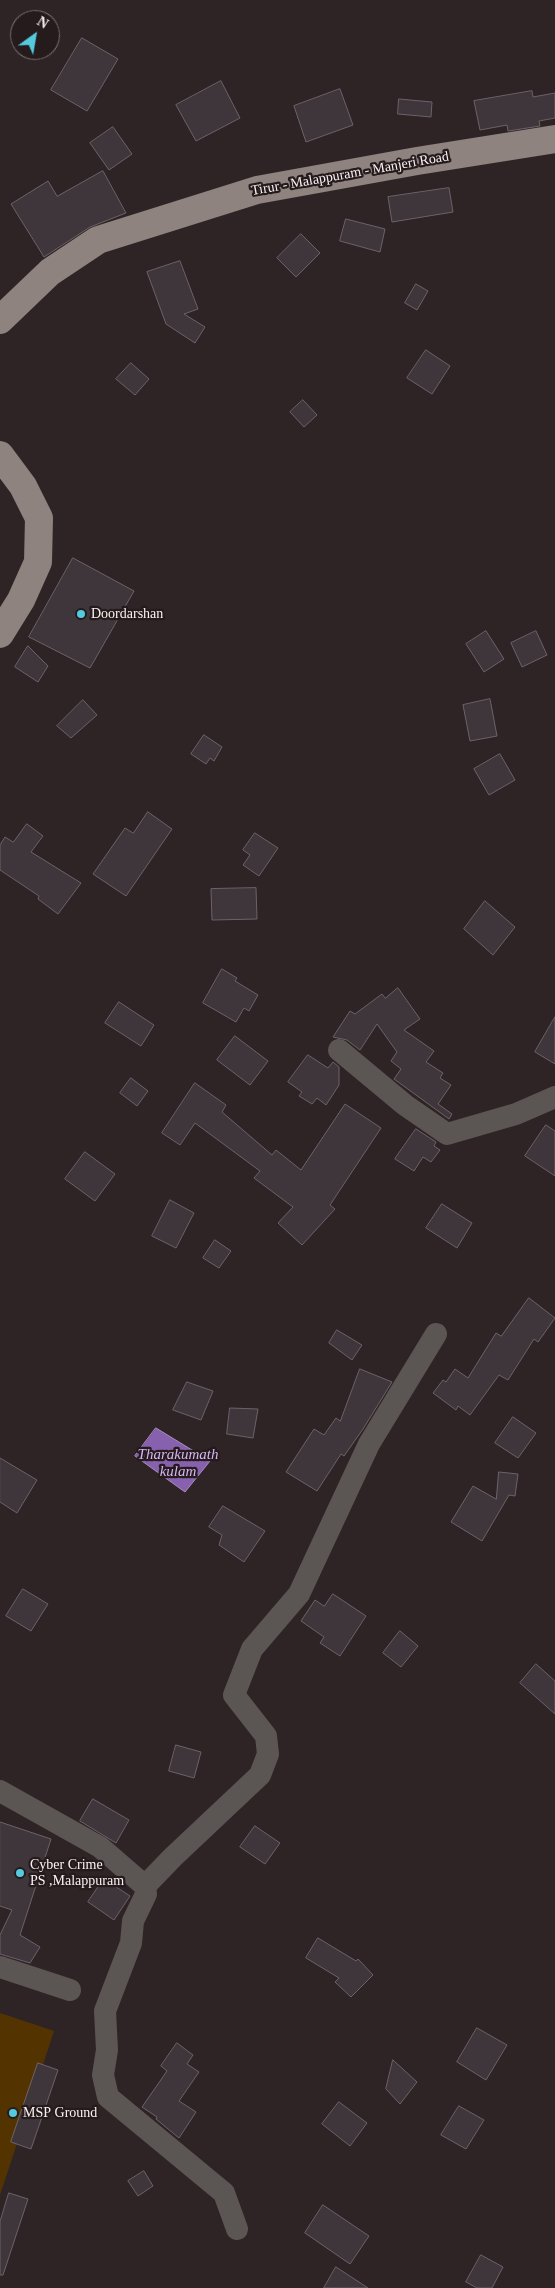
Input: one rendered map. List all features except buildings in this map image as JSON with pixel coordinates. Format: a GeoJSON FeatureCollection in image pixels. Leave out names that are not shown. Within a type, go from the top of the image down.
{"type":"FeatureCollection","features":[{"type":"Feature","properties":{"kind":"main road","name":"Tirur - Malappuram - Manjeri Road"},"geometry":{"type":"LineString","coordinates":[[0,320],[50,272],[98,240],[257,190],[417,161],[555,139]]}},
{"type":"Feature","properties":{"kind":"main road"},"geometry":{"type":"LineString","coordinates":[[0,455],[23,486],[39,518],[38,562],[21,600],[0,634]]}},
{"type":"Feature","properties":{"kind":"street"},"geometry":{"type":"LineString","coordinates":[[339,1050],[405,1105],[447,1134],[516,1114],[555,1097]]}},
{"type":"Feature","properties":{"kind":"street"},"geometry":{"type":"LineString","coordinates":[[145,1886],[260,1775],[268,1754],[266,1736],[234,1695],[237,1683],[252,1650],[300,1594],[368,1444],[436,1334]]}},
{"type":"Feature","properties":{"kind":"street"},"geometry":{"type":"LineString","coordinates":[[0,1791],[100,1847],[145,1886],[146,1894],[133,1921],[131,1943],[105,2011],[107,2050],[102,2076],[108,2097],[224,2193],[237,2229]]}},
{"type":"Feature","properties":{"kind":"street"},"geometry":{"type":"LineString","coordinates":[[0,1967],[70,1990]]}},
{"type":"Feature","properties":{"kind":"shaded area","name":"MSP Ground"},"geometry":{"type":"Polygon","coordinates":[[[0,2013],[54,2031],[0,2195],[0,2013]]]}},
{"type":"Feature","properties":{"kind":"water","name":"Tharakumath kulam"},"geometry":{"type":"Polygon","coordinates":[[[156,1428],[210,1461],[185,1492],[135,1456],[156,1428]]]}},
{"type":"Feature","properties":{"kind":"place","name":"Doordarshan"},"geometry":{"type":"Point","coordinates":[81,614]}},
{"type":"Feature","properties":{"kind":"place","name":"Cyber Crime PS ,Malappuram"},"geometry":{"type":"Point","coordinates":[20,1873]}},
{"type":"Feature","properties":{"kind":"place","name":"MSP Ground"},"geometry":{"type":"Point","coordinates":[13,2113]}}]}
